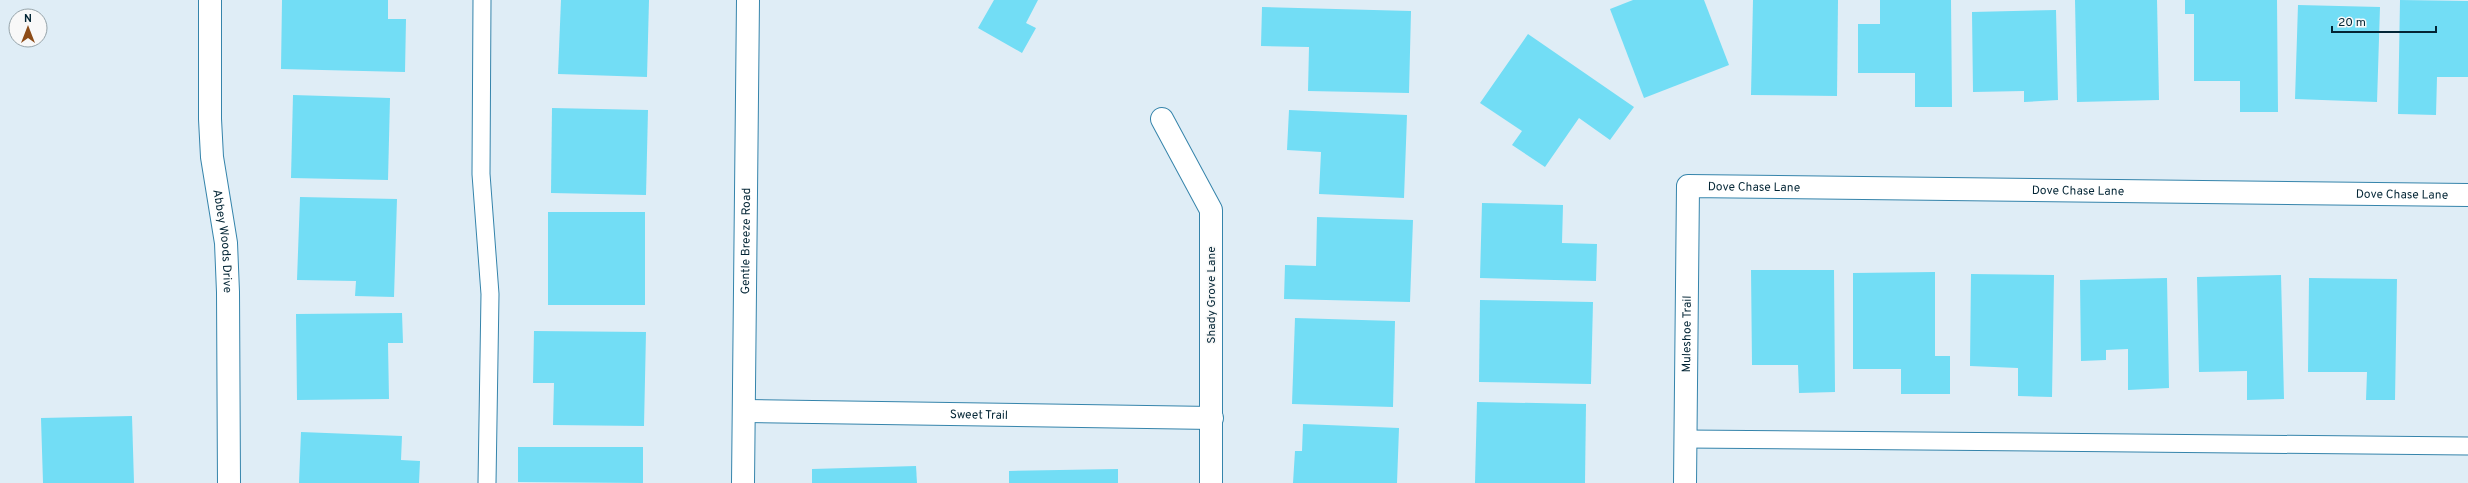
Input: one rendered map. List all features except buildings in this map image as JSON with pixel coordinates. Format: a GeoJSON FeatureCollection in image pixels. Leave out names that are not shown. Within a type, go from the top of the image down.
{"type":"FeatureCollection","features":[{"type":"Feature","properties":{"kind":"street","name":"Abbey Woods Drive"},"geometry":{"type":"LineString","coordinates":[[210,0],[210,119],[212,157],[226,243],[228,292],[229,483]]}},
{"type":"Feature","properties":{"kind":"street","name":"Gentle Breeze Road"},"geometry":{"type":"LineString","coordinates":[[743,483],[746,411],[748,0]]}},
{"type":"Feature","properties":{"kind":"street","name":"Shady Grove Lane"},"geometry":{"type":"LineString","coordinates":[[1162,119],[1211,210],[1212,483]]}},
{"type":"Feature","properties":{"kind":"street","name":"Dove Chase Lane"},"geometry":{"type":"LineString","coordinates":[[1688,186],[2468,195]]}},
{"type":"Feature","properties":{"kind":"street","name":"Muleshoe Trail"},"geometry":{"type":"LineString","coordinates":[[1685,483],[1688,186]]}},
{"type":"Feature","properties":{"kind":"street","name":"Sweet Trail"},"geometry":{"type":"LineString","coordinates":[[746,411],[1212,418]]}},
{"type":"Feature","properties":{"kind":"lane"},"geometry":{"type":"LineString","coordinates":[[482,0],[481,174],[490,294],[486,483]]}},
{"type":"Feature","properties":{"kind":"lane"},"geometry":{"type":"LineString","coordinates":[[1685,439],[2468,446]]}}]}
